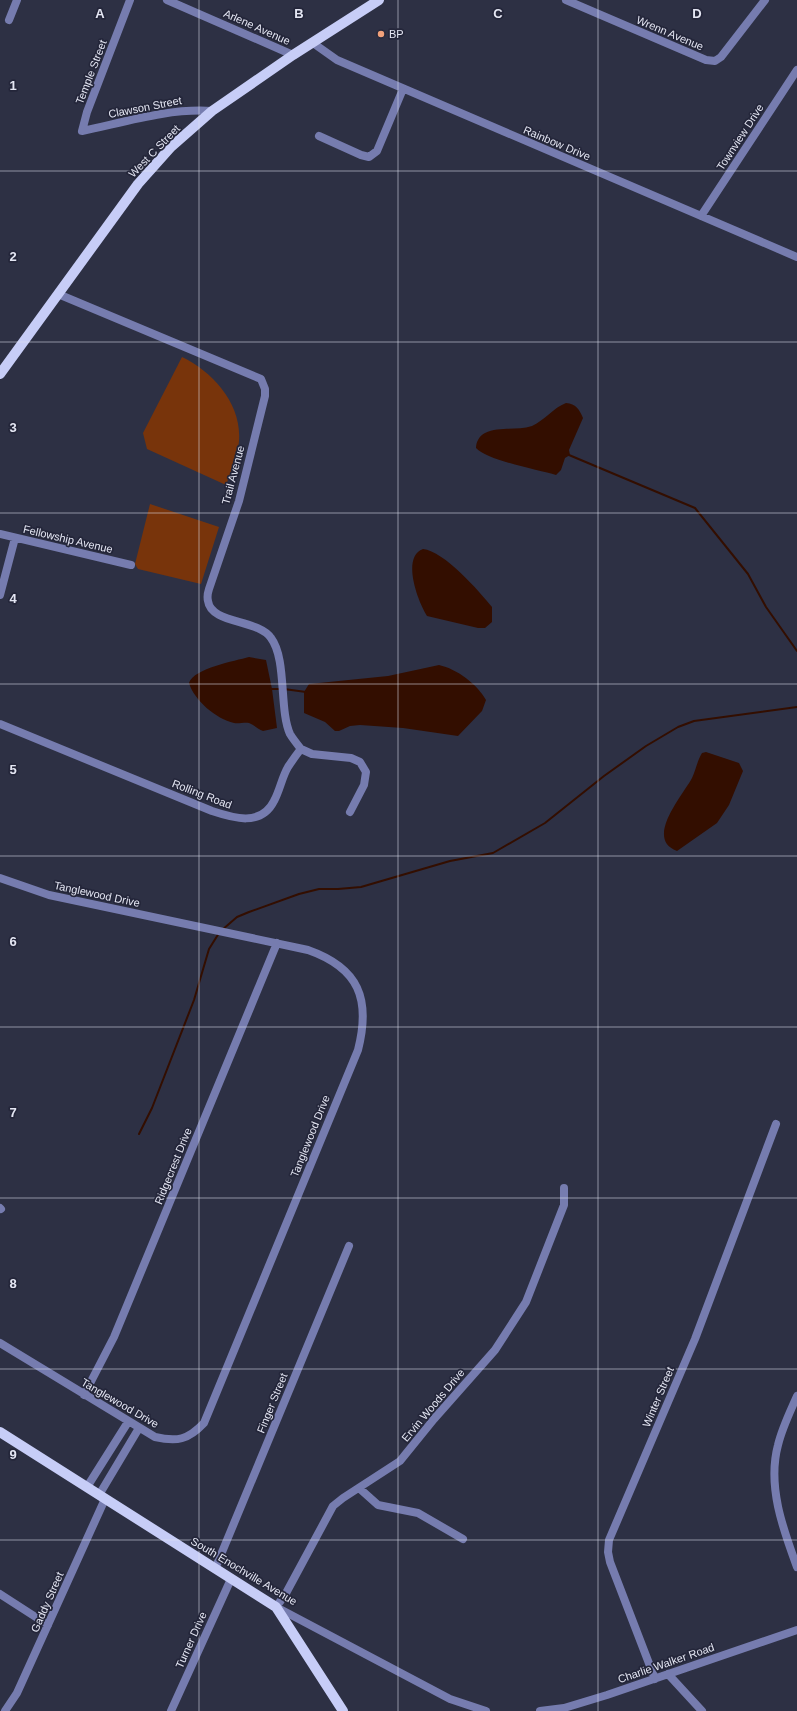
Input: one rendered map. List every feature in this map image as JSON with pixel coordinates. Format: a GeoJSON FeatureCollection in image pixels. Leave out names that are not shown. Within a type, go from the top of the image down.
{"type":"FeatureCollection","features":[{"type":"Feature","properties":{"kind":"main road","name":"West C Street"},"geometry":{"type":"LineString","coordinates":[[0,374],[138,184],[171,148],[212,111],[293,55],[379,0]]}},
{"type":"Feature","properties":{"kind":"main road","name":"South Enochville Avenue"},"geometry":{"type":"LineString","coordinates":[[0,1432],[276,1607]]}},
{"type":"Feature","properties":{"kind":"main road"},"geometry":{"type":"LineString","coordinates":[[276,1607],[344,1711]]}},
{"type":"Feature","properties":{"kind":"street"},"geometry":{"type":"LineString","coordinates":[[9,20],[17,0]]}},
{"type":"Feature","properties":{"kind":"street","name":"Temple Street"},"geometry":{"type":"LineString","coordinates":[[82,130],[87,112],[130,0]]}},
{"type":"Feature","properties":{"kind":"street","name":"Arlene Avenue"},"geometry":{"type":"LineString","coordinates":[[168,0],[293,55]]}},
{"type":"Feature","properties":{"kind":"street","name":"Wrenn Avenue"},"geometry":{"type":"LineString","coordinates":[[566,0],[706,60],[715,61],[721,57],[765,0]]}},
{"type":"Feature","properties":{"kind":"street","name":"Rainbow Drive"},"geometry":{"type":"LineString","coordinates":[[313,43],[337,60],[797,257]]}},
{"type":"Feature","properties":{"kind":"street","name":"Townview Drive"},"geometry":{"type":"LineString","coordinates":[[701,216],[797,70]]}},
{"type":"Feature","properties":{"kind":"street"},"geometry":{"type":"LineString","coordinates":[[319,136],[361,155],[369,157],[377,151],[403,89]]}},
{"type":"Feature","properties":{"kind":"street","name":"Clawson Street"},"geometry":{"type":"LineString","coordinates":[[82,130],[175,112],[192,110],[212,111]]}},
{"type":"Feature","properties":{"kind":"street","name":"Trail Avenue"},"geometry":{"type":"LineString","coordinates":[[58,294],[261,379],[265,389],[265,396],[239,501],[209,589],[208,601],[212,611],[222,617],[257,627],[271,638],[278,653],[290,733],[300,749]]}},
{"type":"Feature","properties":{"kind":"street","name":"Fellowship Avenue"},"geometry":{"type":"LineString","coordinates":[[0,534],[132,565]]}},
{"type":"Feature","properties":{"kind":"street"},"geometry":{"type":"LineString","coordinates":[[0,595],[15,538]]}},
{"type":"Feature","properties":{"kind":"street","name":"Rolling Road"},"geometry":{"type":"LineString","coordinates":[[0,724],[212,811],[244,820],[255,818],[265,813],[273,803],[288,768],[300,749]]}},
{"type":"Feature","properties":{"kind":"street"},"geometry":{"type":"LineString","coordinates":[[300,749],[312,754],[351,758],[360,762],[366,772],[364,785],[350,812]]}},
{"type":"Feature","properties":{"kind":"street","name":"Tanglewood Drive"},"geometry":{"type":"LineString","coordinates":[[0,878],[49,896],[277,943],[326,956],[342,967],[355,981],[362,1007],[363,1030],[358,1050],[204,1423],[195,1432],[184,1438],[170,1440],[155,1437],[0,1343]]}},
{"type":"Feature","properties":{"kind":"street","name":"Ridgecrest Drive"},"geometry":{"type":"LineString","coordinates":[[84,1394],[114,1337],[277,943]]}},
{"type":"Feature","properties":{"kind":"street","name":"Winter Street"},"geometry":{"type":"LineString","coordinates":[[654,1679],[610,1562],[608,1552],[609,1540],[695,1339],[776,1124]]}},
{"type":"Feature","properties":{"kind":"street","name":"Ervin Woods Drive"},"geometry":{"type":"LineString","coordinates":[[276,1607],[285,1595],[333,1506],[400,1461],[434,1418],[495,1350],[508,1332],[526,1302],[564,1205],[564,1188]]}},
{"type":"Feature","properties":{"kind":"street","name":"Finger Street"},"geometry":{"type":"LineString","coordinates":[[215,1569],[349,1246]]}},
{"type":"Feature","properties":{"kind":"street"},"geometry":{"type":"LineString","coordinates":[[797,1396],[778,1445],[774,1474],[780,1516],[797,1567]]}},
{"type":"Feature","properties":{"kind":"street"},"geometry":{"type":"LineString","coordinates":[[87,1487],[128,1422]]}},
{"type":"Feature","properties":{"kind":"street","name":"Gaddy Street"},"geometry":{"type":"LineString","coordinates":[[6,1711],[17,1693],[48,1625],[102,1497],[139,1428]]}},
{"type":"Feature","properties":{"kind":"street"},"geometry":{"type":"LineString","coordinates":[[359,1488],[378,1505],[418,1513],[464,1539]]}},
{"type":"Feature","properties":{"kind":"street","name":"Turner Drive"},"geometry":{"type":"LineString","coordinates":[[171,1711],[231,1578]]}},
{"type":"Feature","properties":{"kind":"street"},"geometry":{"type":"LineString","coordinates":[[0,1594],[48,1625]]}},
{"type":"Feature","properties":{"kind":"street","name":"South Enochville Avenue"},"geometry":{"type":"LineString","coordinates":[[276,1607],[450,1699],[486,1711]]}},
{"type":"Feature","properties":{"kind":"street","name":"Charlie Walker Road"},"geometry":{"type":"LineString","coordinates":[[540,1711],[564,1708],[797,1630]]}},
{"type":"Feature","properties":{"kind":"street"},"geometry":{"type":"LineString","coordinates":[[668,1674],[702,1711]]}},
{"type":"Feature","properties":{"kind":"shaded area"},"geometry":{"type":"Polygon","coordinates":[[[182,357],[193,363],[214,380],[223,391],[236,414],[239,427],[239,441],[234,463],[226,485],[147,449],[143,433],[182,357]]]}},
{"type":"Feature","properties":{"kind":"shaded area"},"geometry":{"type":"Polygon","coordinates":[[[566,403],[572,404],[577,408],[583,418],[569,450],[570,455],[565,458],[561,470],[556,475],[490,457],[476,448],[478,439],[485,433],[496,430],[532,426],[566,403]]]}},
{"type":"Feature","properties":{"kind":"shaded area"},"geometry":{"type":"Polygon","coordinates":[[[150,504],[219,527],[201,584],[138,569],[135,564],[150,504]]]}},
{"type":"Feature","properties":{"kind":"shaded area"},"geometry":{"type":"Polygon","coordinates":[[[423,549],[431,551],[451,564],[479,591],[492,607],[492,622],[485,628],[478,628],[427,616],[419,601],[413,580],[412,570],[413,561],[416,554],[423,549]]]}},
{"type":"Feature","properties":{"kind":"shaded area"},"geometry":{"type":"Polygon","coordinates":[[[249,657],[266,660],[272,689],[277,728],[263,731],[249,723],[234,723],[227,721],[213,713],[201,702],[189,683],[192,678],[206,669],[249,657]]]}},
{"type":"Feature","properties":{"kind":"shaded area"},"geometry":{"type":"Polygon","coordinates":[[[439,665],[453,670],[466,678],[477,688],[486,700],[482,711],[458,736],[403,728],[360,725],[350,726],[339,731],[335,731],[325,722],[304,713],[304,692],[309,684],[388,676],[439,665]]]}},
{"type":"Feature","properties":{"kind":"shaded area"},"geometry":{"type":"Polygon","coordinates":[[[706,752],[739,763],[743,771],[729,805],[717,823],[677,851],[668,845],[664,837],[665,827],[675,805],[692,778],[700,756],[702,753],[706,752]]]}},
{"type":"Feature","properties":{"kind":"waterway"},"geometry":{"type":"LineString","coordinates":[[569,455],[695,508],[748,574],[766,607],[797,651]]}},
{"type":"Feature","properties":{"kind":"waterway"},"geometry":{"type":"LineString","coordinates":[[270,689],[280,689]]}},
{"type":"Feature","properties":{"kind":"waterway"},"geometry":{"type":"LineString","coordinates":[[284,689],[306,692]]}},
{"type":"Feature","properties":{"kind":"waterway"},"geometry":{"type":"LineString","coordinates":[[222,930],[237,917],[299,894],[319,889],[361,887],[450,861],[493,853],[545,823],[604,776],[646,746],[678,727],[694,721],[797,707]]}},
{"type":"Feature","properties":{"kind":"waterway"},"geometry":{"type":"LineString","coordinates":[[139,1134],[152,1108],[194,1000],[209,949],[219,933]]}},
{"type":"Feature","properties":{"kind":"place","name":"BP"},"geometry":{"type":"Point","coordinates":[381,34]}}]}
